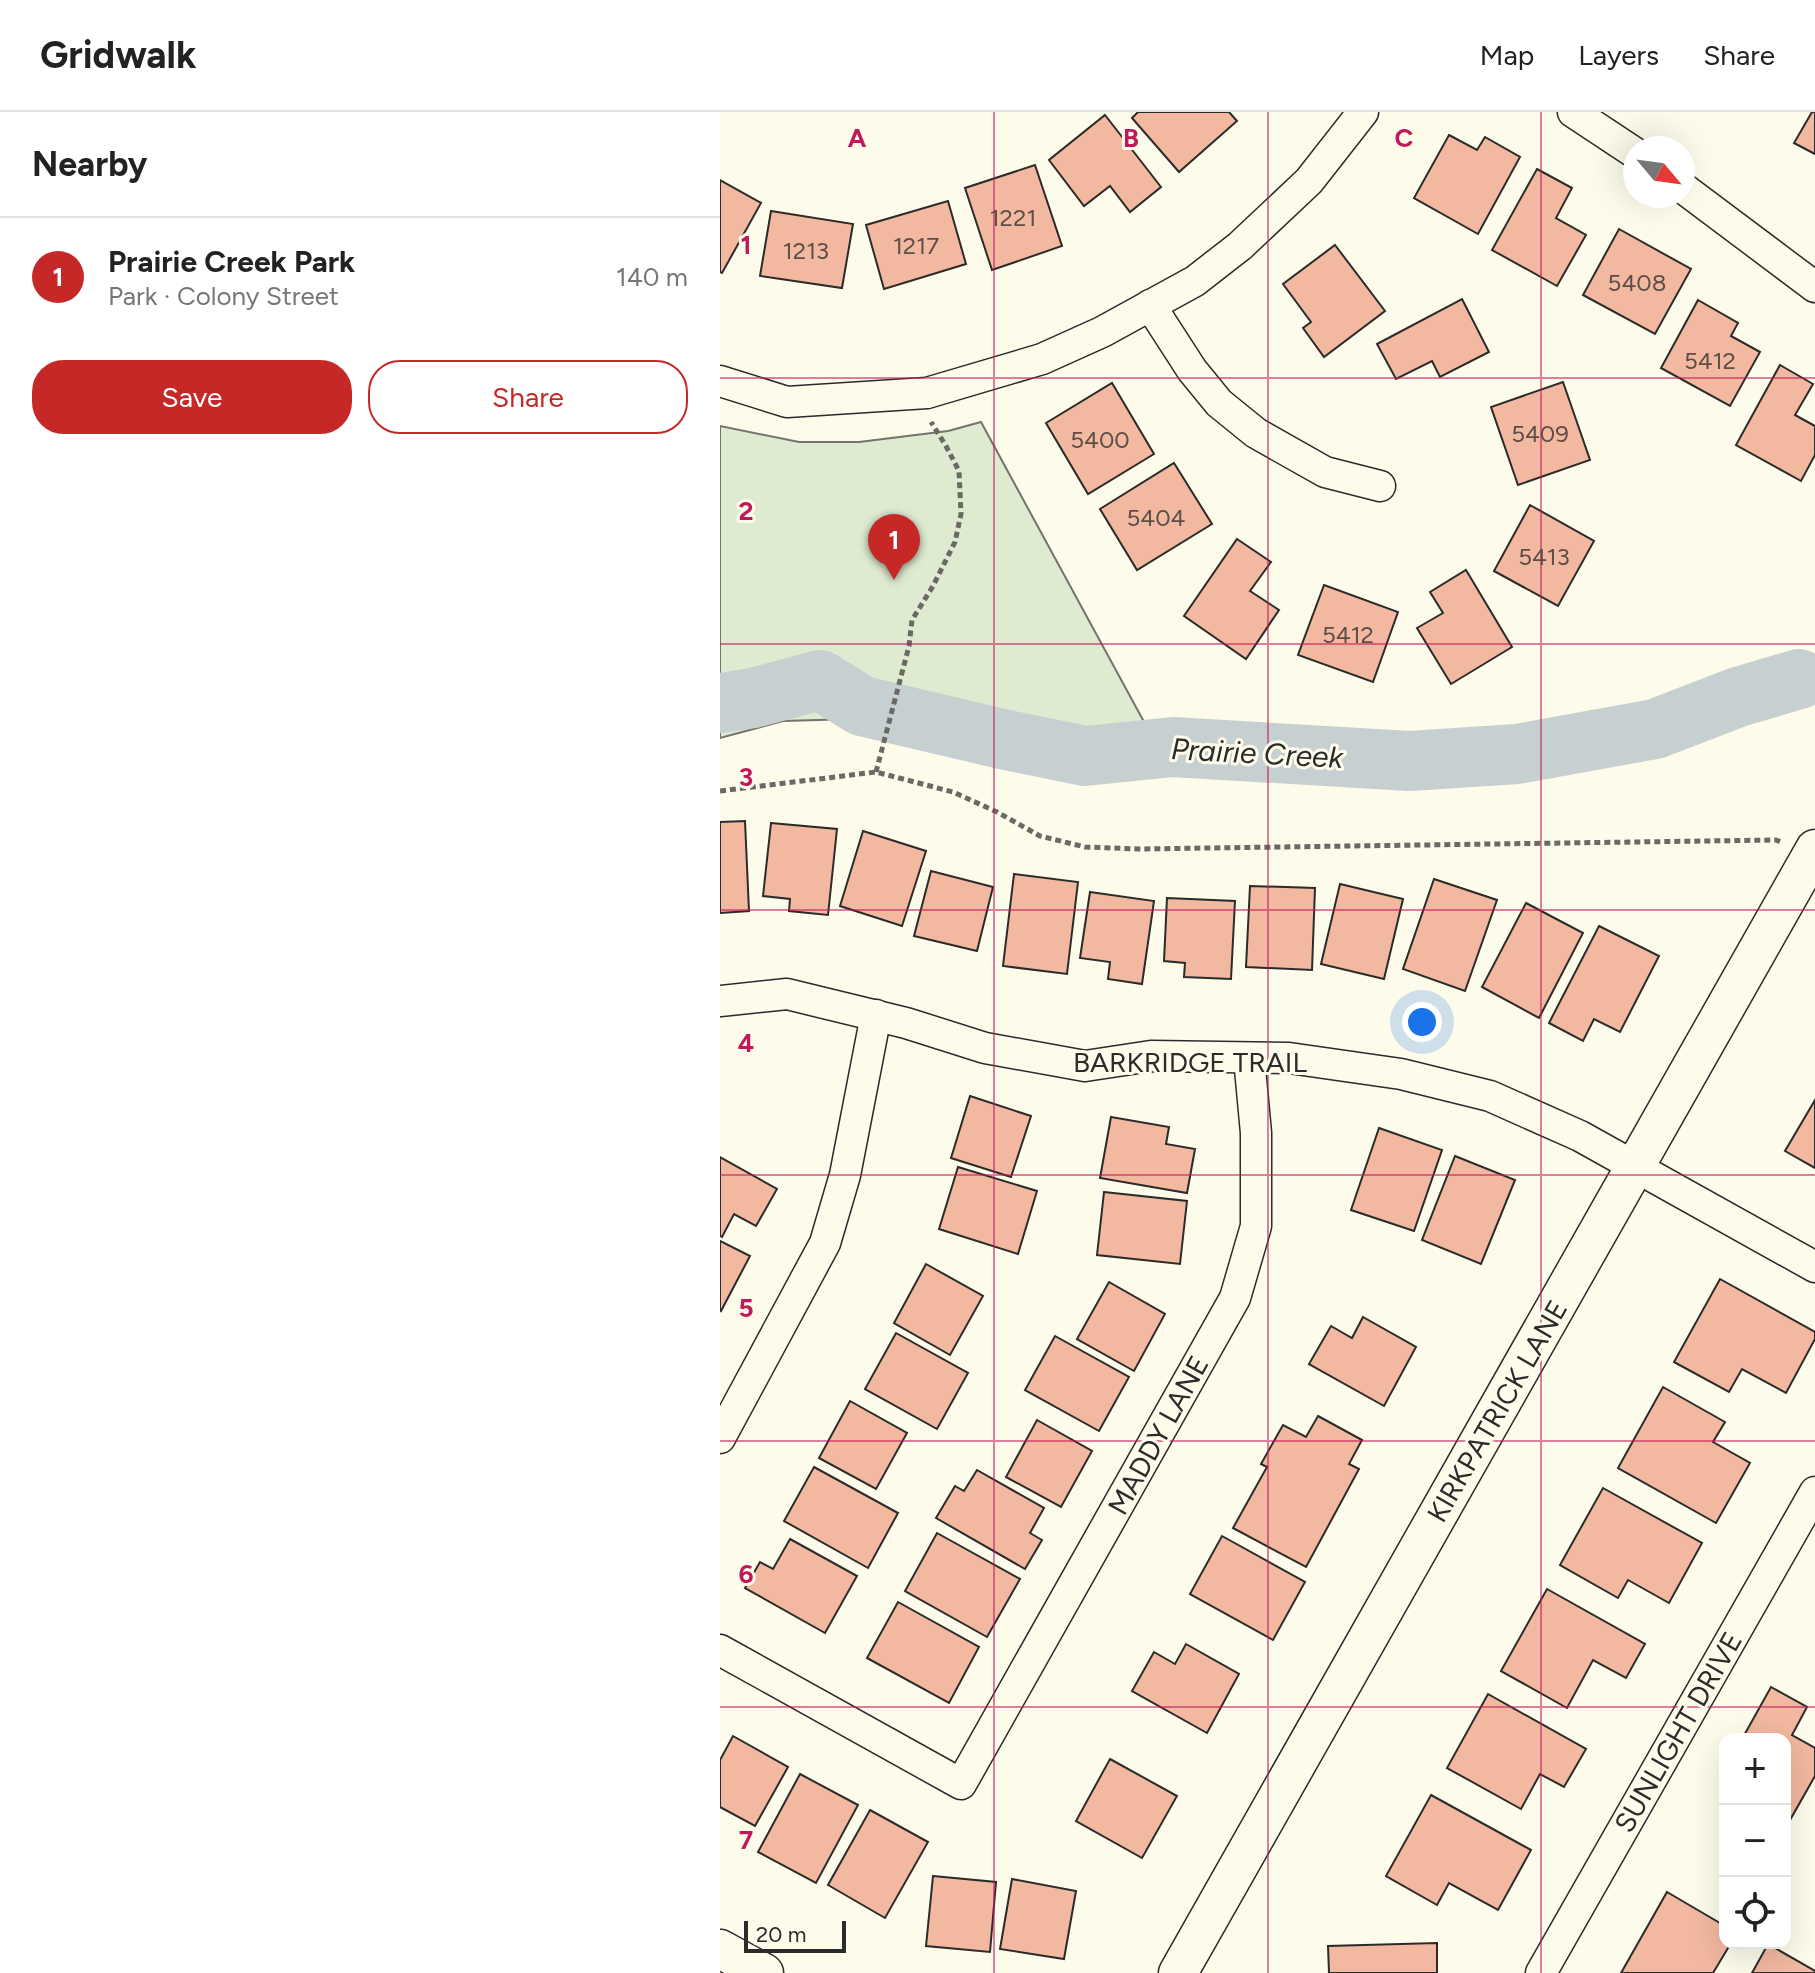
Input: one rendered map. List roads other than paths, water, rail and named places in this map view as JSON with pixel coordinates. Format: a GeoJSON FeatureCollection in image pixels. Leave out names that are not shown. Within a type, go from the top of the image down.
{"type":"FeatureCollection","features":[{"type":"Feature","properties":{"kind":"street"},"geometry":{"type":"LineString","coordinates":[[720,381],[787,402],[927,393],[1042,359],[1102,332],[1195,281],[1240,246],[1309,181],[1363,112]]}},
{"type":"Feature","properties":{"kind":"street"},"geometry":{"type":"LineString","coordinates":[[1573,112],[1623,145]]}},
{"type":"Feature","properties":{"kind":"street"},"geometry":{"type":"LineString","coordinates":[[1695,197],[1815,287]]}},
{"type":"Feature","properties":{"kind":"street"},"geometry":{"type":"LineString","coordinates":[[1150,305],[1192,370],[1219,403],[1256,433],[1325,472],[1380,486]]}},
{"type":"Feature","properties":{"kind":"street","name":"KIRKPATRICK LANE"},"geometry":{"type":"LineString","coordinates":[[1178,1973],[1813,853]]}},
{"type":"Feature","properties":{"kind":"street","name":"BARKRIDGE TRAIL"},"geometry":{"type":"LineString","coordinates":[[720,1001],[787,994],[906,1023],[985,1048],[1085,1066],[1151,1056],[1289,1058],[1401,1074],[1490,1096],[1580,1136],[1815,1267]]}},
{"type":"Feature","properties":{"kind":"street"},"geometry":{"type":"LineString","coordinates":[[720,1438],[825,1243],[845,1175],[876,1015]]}},
{"type":"Feature","properties":{"kind":"street","name":"MADDY LANE"},"geometry":{"type":"LineString","coordinates":[[720,1650],[961,1784],[1235,1298],[1256,1226],[1256,1133],[1249,1058]]}},
{"type":"Feature","properties":{"kind":"street","name":"SUNLIGHT DRIVE"},"geometry":{"type":"LineString","coordinates":[[1541,1973],[1815,1492]]}},
{"type":"Feature","properties":{"kind":"street"},"geometry":{"type":"LineString","coordinates":[[720,1949],[764,1973]]}},
{"type":"Feature","properties":{"kind":"waterway","name":"Prairie Creek"},"geometry":{"type":"LineString","coordinates":[[720,703],[753,698],[820,680],[862,706],[1085,756],[1173,747],[1410,761],[1517,754],[1655,729],[1738,697],[1799,679]]}},
{"type":"Feature","properties":{"kind":"place","name":"Prairie Creek Park"},"geometry":{"type":"Point","coordinates":[894,580]}}]}
